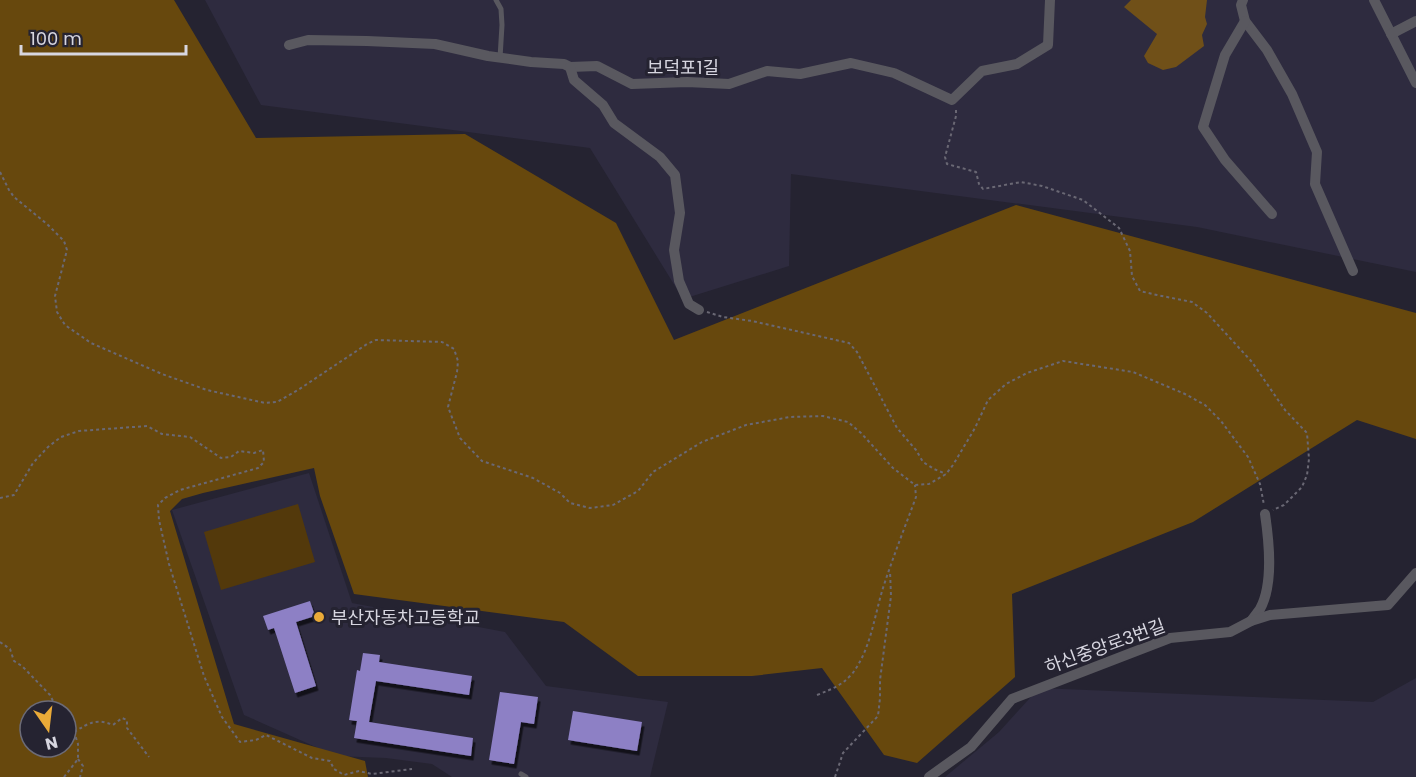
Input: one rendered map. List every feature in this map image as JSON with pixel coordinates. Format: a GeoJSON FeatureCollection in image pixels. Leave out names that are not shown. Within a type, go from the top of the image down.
{"type":"FeatureCollection","features":[{"type":"Feature","properties":{"kind":"street"},"geometry":{"type":"LineString","coordinates":[[952,100],[982,71],[1017,64],[1048,45],[1050,0]]}},
{"type":"Feature","properties":{"kind":"street"},"geometry":{"type":"LineString","coordinates":[[1243,0],[1241,5],[1245,21],[1267,50],[1292,94],[1317,152],[1315,184],[1353,271]]}},
{"type":"Feature","properties":{"kind":"street"},"geometry":{"type":"LineString","coordinates":[[1374,0],[1416,84]]}},
{"type":"Feature","properties":{"kind":"street"},"geometry":{"type":"LineString","coordinates":[[1245,21],[1225,55],[1203,127],[1225,160],[1272,214]]}},
{"type":"Feature","properties":{"kind":"street"},"geometry":{"type":"LineString","coordinates":[[1391,34],[1416,21]]}},
{"type":"Feature","properties":{"kind":"street","name":"보덕포1길"},"geometry":{"type":"LineString","coordinates":[[289,45],[308,40],[435,45],[500,58],[564,64],[570,67],[597,66],[632,84],[687,82],[729,84],[767,71],[800,74],[850,63],[894,74],[952,100]]}},
{"type":"Feature","properties":{"kind":"street"},"geometry":{"type":"LineString","coordinates":[[570,67],[574,80],[603,105],[614,123],[660,157],[675,175],[680,213],[674,250],[679,281],[690,304],[699,309]]}},
{"type":"Feature","properties":{"kind":"street"},"geometry":{"type":"LineString","coordinates":[[1251,621],[1260,609],[1267,583],[1269,545],[1265,514]]}},
{"type":"Feature","properties":{"kind":"street","name":"하신중앙로3번길"},"geometry":{"type":"LineString","coordinates":[[929,777],[971,747],[1012,699],[1170,638],[1230,632],[1251,621],[1270,615],[1388,605],[1416,573]]}},
{"type":"Feature","properties":{"kind":"lane"},"geometry":{"type":"LineString","coordinates":[[496,0],[501,9],[500,58]]}},
{"type":"Feature","properties":{"kind":"path"},"geometry":{"type":"LineString","coordinates":[[0,172],[14,197],[64,241],[67,250],[56,296],[57,312],[65,325],[91,343],[162,374],[207,390],[266,403],[277,402],[298,390],[376,340],[442,342],[454,349],[458,361],[447,408],[460,438],[482,461],[533,478],[560,493],[570,503],[590,508],[613,505],[638,491],[653,472],[702,442],[746,425],[790,417],[823,416],[848,422],[893,468],[915,485],[929,484],[946,474],[953,465],[975,428],[988,400],[1006,384],[1027,373],[1063,361],[1133,372],[1205,405],[1248,457],[1260,484],[1265,514],[1284,505],[1302,487],[1307,475],[1309,459],[1306,433],[1285,410],[1252,362],[1207,313],[1192,302],[1140,291],[1132,276],[1130,251],[1119,228],[1083,200],[1042,186],[1022,182],[983,189],[976,172],[947,164],[945,157],[956,116],[956,108],[952,100]]}},
{"type":"Feature","properties":{"kind":"path"},"geometry":{"type":"LineString","coordinates":[[699,309],[723,317],[752,321],[849,343],[857,352],[897,428],[923,462],[934,470],[946,474]]}},
{"type":"Feature","properties":{"kind":"path"},"geometry":{"type":"LineString","coordinates":[[0,498],[14,495],[33,464],[48,447],[61,437],[79,431],[147,426],[162,434],[190,438],[221,458],[231,457],[239,451],[254,453],[263,450],[264,462],[258,468],[180,490],[165,498],[158,506],[159,520],[170,564],[204,676],[222,717],[240,742],[256,740],[266,735],[312,758],[330,761],[334,769],[344,775],[359,771],[372,774],[412,769]]}},
{"type":"Feature","properties":{"kind":"path"},"geometry":{"type":"LineString","coordinates":[[817,695],[839,686],[860,662],[872,635],[878,604],[889,568],[916,497],[915,485]]}},
{"type":"Feature","properties":{"kind":"path"},"geometry":{"type":"LineString","coordinates":[[835,777],[843,753],[878,716],[880,680],[891,596],[889,568]]}},
{"type":"Feature","properties":{"kind":"path"},"geometry":{"type":"LineString","coordinates":[[0,642],[10,649],[14,661],[22,666],[52,699]]}},
{"type":"Feature","properties":{"kind":"path"},"geometry":{"type":"LineString","coordinates":[[78,730],[90,723],[104,721],[113,725],[122,718],[127,720],[127,728],[149,758]]}},
{"type":"Feature","properties":{"kind":"path"},"geometry":{"type":"LineString","coordinates":[[64,777],[78,759],[83,766],[80,777]]}},
{"type":"Feature","properties":{"kind":"shaded area"},"geometry":{"type":"Polygon","coordinates":[[[0,0],[174,0],[256,138],[465,134],[616,223],[674,340],[1016,205],[1416,313],[1416,439],[1357,420],[1193,522],[1012,594],[1015,677],[917,763],[884,755],[822,668],[752,676],[638,676],[564,622],[354,594],[320,496],[314,468],[182,499],[170,511],[234,724],[365,761],[368,777],[0,777],[0,0]]]}},
{"type":"Feature","properties":{"kind":"shaded area"},"geometry":{"type":"Polygon","coordinates":[[[205,0],[1416,0],[1416,272],[1197,227],[791,174],[789,266],[683,299],[590,148],[261,105],[205,0]]]}},
{"type":"Feature","properties":{"kind":"shaded area"},"geometry":{"type":"Polygon","coordinates":[[[1131,0],[1207,0],[1205,17],[1207,24],[1202,35],[1204,46],[1176,67],[1163,70],[1148,63],[1144,56],[1157,34],[1124,7],[1131,0]]]}},
{"type":"Feature","properties":{"kind":"shaded area","name":"부산자동차고등학교"},"geometry":{"type":"Polygon","coordinates":[[[309,473],[352,603],[505,632],[546,686],[668,702],[650,777],[452,777],[432,764],[386,758],[336,756],[244,715],[172,510],[309,473]]]}},
{"type":"Feature","properties":{"kind":"shaded area"},"geometry":{"type":"Polygon","coordinates":[[[298,504],[315,562],[221,590],[204,532],[298,504]]]}},
{"type":"Feature","properties":{"kind":"shaded area"},"geometry":{"type":"Polygon","coordinates":[[[1416,678],[1416,777],[945,777],[999,732],[1039,688],[1373,702],[1416,678]]]}},
{"type":"Feature","properties":{"kind":"building"},"geometry":{"type":"Polygon","coordinates":[[[310,601],[315,616],[296,622],[316,686],[295,693],[274,628],[268,630],[263,616],[310,601]]]}},
{"type":"Feature","properties":{"kind":"building"},"geometry":{"type":"Polygon","coordinates":[[[363,653],[380,655],[379,662],[472,676],[469,695],[376,681],[369,722],[473,738],[471,756],[354,738],[357,721],[349,720],[357,670],[360,671],[363,653]]]}},
{"type":"Feature","properties":{"kind":"building"},"geometry":{"type":"Polygon","coordinates":[[[500,692],[538,697],[534,724],[521,722],[514,764],[489,760],[500,692]]]}},
{"type":"Feature","properties":{"kind":"building"},"geometry":{"type":"Polygon","coordinates":[[[573,711],[642,722],[637,751],[568,740],[573,711]]]}},
{"type":"Feature","properties":{"kind":"place","name":"부산자동차고등학교"},"geometry":{"type":"Point","coordinates":[319,617]}}]}
